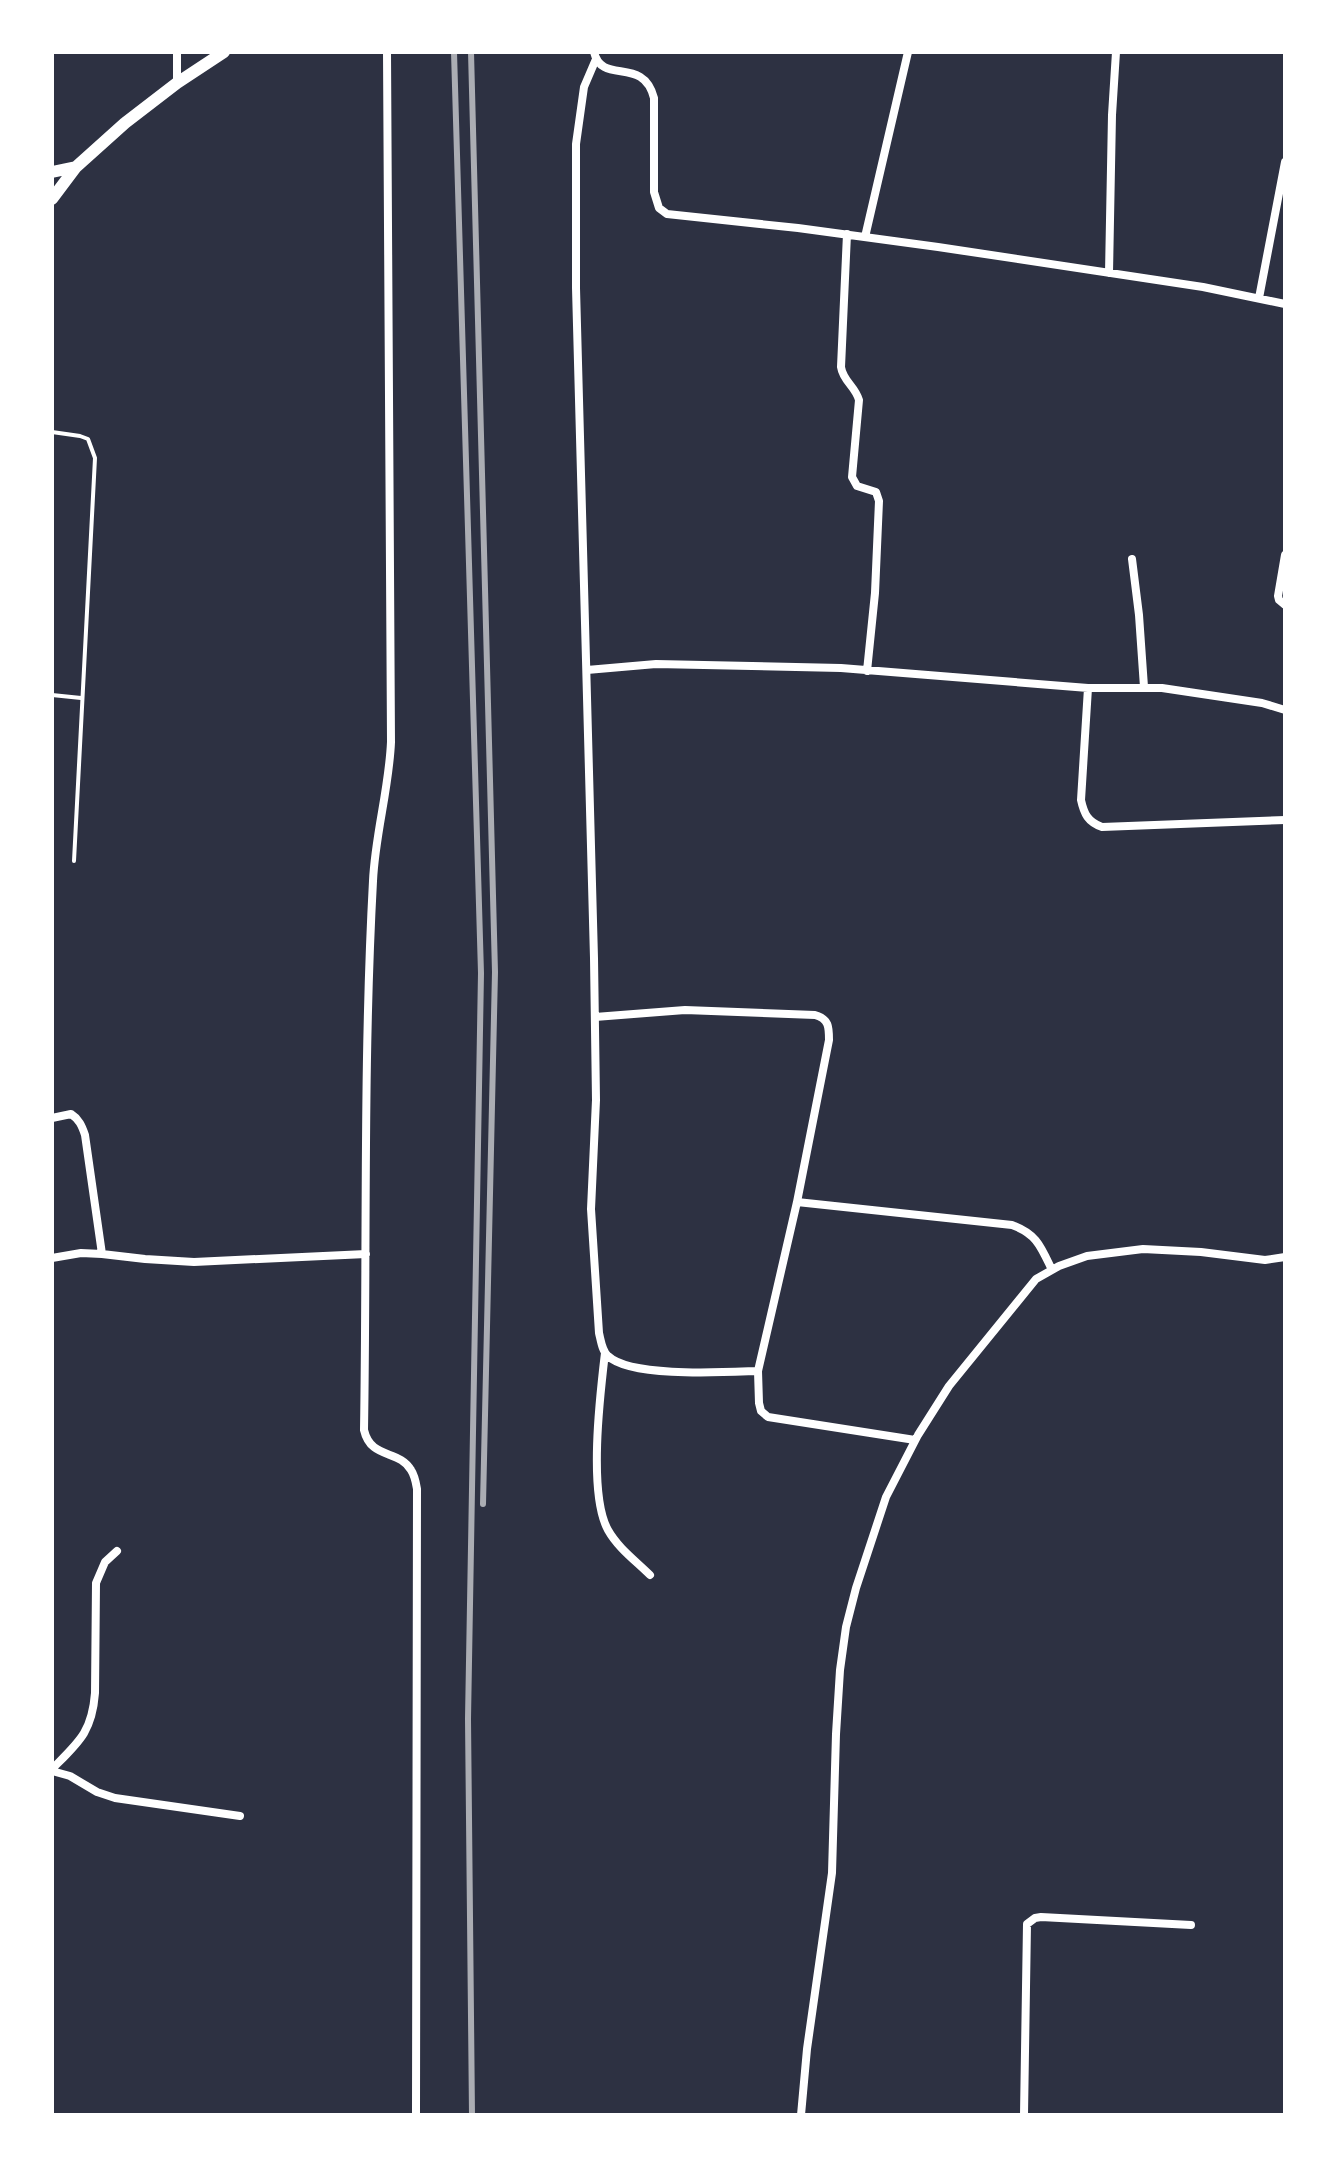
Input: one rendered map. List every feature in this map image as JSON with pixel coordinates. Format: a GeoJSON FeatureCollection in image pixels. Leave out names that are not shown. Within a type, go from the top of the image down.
{"type":"FeatureCollection","features":[{"type":"Feature","properties":{"kind":"main road"},"geometry":{"type":"LineString","coordinates":[[52,199],[76,167],[125,123],[224,52]]}},
{"type":"Feature","properties":{"kind":"main road"},"geometry":{"type":"LineString","coordinates":[[52,172],[76,167]]}},
{"type":"Feature","properties":{"kind":"street"},"geometry":{"type":"LineString","coordinates":[[177,52],[177,83]]}},
{"type":"Feature","properties":{"kind":"street"},"geometry":{"type":"LineString","coordinates":[[387,52],[391,742],[390,768],[373,876],[366,1027],[364,1430],[371,1446],[410,1467],[417,1489],[416,2115]]}},
{"type":"Feature","properties":{"kind":"street"},"geometry":{"type":"LineString","coordinates":[[865,237],[908,52]]}},
{"type":"Feature","properties":{"kind":"street"},"geometry":{"type":"LineString","coordinates":[[1109,273],[1116,52]]}},
{"type":"Feature","properties":{"kind":"street"},"geometry":{"type":"LineString","coordinates":[[595,56],[602,67],[640,76],[651,87],[654,98],[654,192],[659,208],[667,214],[847,234],[1203,287],[1285,304]]}},
{"type":"Feature","properties":{"kind":"street"},"geometry":{"type":"LineString","coordinates":[[595,56],[584,87],[576,144],[576,288],[595,1017],[596,1100],[591,1209],[599,1333],[605,1353],[597,1438],[598,1495],[608,1532],[650,1575]]}},
{"type":"Feature","properties":{"kind":"street"},"geometry":{"type":"LineString","coordinates":[[1259,298],[1285,162]]}},
{"type":"Feature","properties":{"kind":"street"},"geometry":{"type":"LineString","coordinates":[[847,234],[841,367],[844,378],[854,388],[859,400],[852,477],[857,486],[876,492],[879,501],[875,593],[867,671]]}},
{"type":"Feature","properties":{"kind":"street"},"geometry":{"type":"LineString","coordinates":[[1285,555],[1278,596],[1285,605]]}},
{"type":"Feature","properties":{"kind":"street"},"geometry":{"type":"LineString","coordinates":[[1132,559],[1144,687]]}},
{"type":"Feature","properties":{"kind":"street"},"geometry":{"type":"LineString","coordinates":[[587,670],[656,664],[841,668],[1088,688],[1175,689],[1285,710]]}},
{"type":"Feature","properties":{"kind":"street"},"geometry":{"type":"LineString","coordinates":[[1088,688],[1081,800],[1087,818],[1093,823],[1102,827],[1285,820]]}},
{"type":"Feature","properties":{"kind":"street"},"geometry":{"type":"LineString","coordinates":[[595,1017],[685,1010],[746,1011],[815,1015],[827,1022],[829,1040],[797,1202],[758,1371],[759,1403],[761,1411],[768,1417],[915,1440]]}},
{"type":"Feature","properties":{"kind":"street"},"geometry":{"type":"LineString","coordinates":[[52,1118],[71,1114],[77,1118],[85,1135],[102,1254]]}},
{"type":"Feature","properties":{"kind":"street"},"geometry":{"type":"LineString","coordinates":[[797,1202],[1012,1225],[1026,1230],[1036,1239],[1052,1270]]}},
{"type":"Feature","properties":{"kind":"street"},"geometry":{"type":"LineString","coordinates":[[801,2115],[807,2049],[832,1873],[836,1734],[846,1627],[886,1497],[915,1440],[949,1386],[1036,1279],[1052,1270],[1087,1256],[1143,1249],[1265,1260],[1285,1257]]}},
{"type":"Feature","properties":{"kind":"street"},"geometry":{"type":"LineString","coordinates":[[52,1258],[81,1253],[194,1262],[366,1254]]}},
{"type":"Feature","properties":{"kind":"street"},"geometry":{"type":"LineString","coordinates":[[605,1353],[623,1364],[646,1368],[680,1372],[758,1371]]}},
{"type":"Feature","properties":{"kind":"street"},"geometry":{"type":"LineString","coordinates":[[117,1551],[105,1562],[96,1583],[95,1693],[88,1727],[52,1770],[115,1798],[240,1816]]}},
{"type":"Feature","properties":{"kind":"street"},"geometry":{"type":"LineString","coordinates":[[1024,2115],[1027,1924],[1041,1917],[1191,1925]]}},
{"type":"Feature","properties":{"kind":"lane"},"geometry":{"type":"LineString","coordinates":[[52,432],[88,439],[95,458],[74,861]]}},
{"type":"Feature","properties":{"kind":"lane"},"geometry":{"type":"LineString","coordinates":[[52,695],[82,698]]}},
{"type":"Feature","properties":{"kind":"railway"},"geometry":{"type":"LineString","coordinates":[[454,52],[481,973],[468,1719],[472,2115]]}},
{"type":"Feature","properties":{"kind":"railway"},"geometry":{"type":"LineString","coordinates":[[471,52],[495,972],[483,1504]]}}]}
